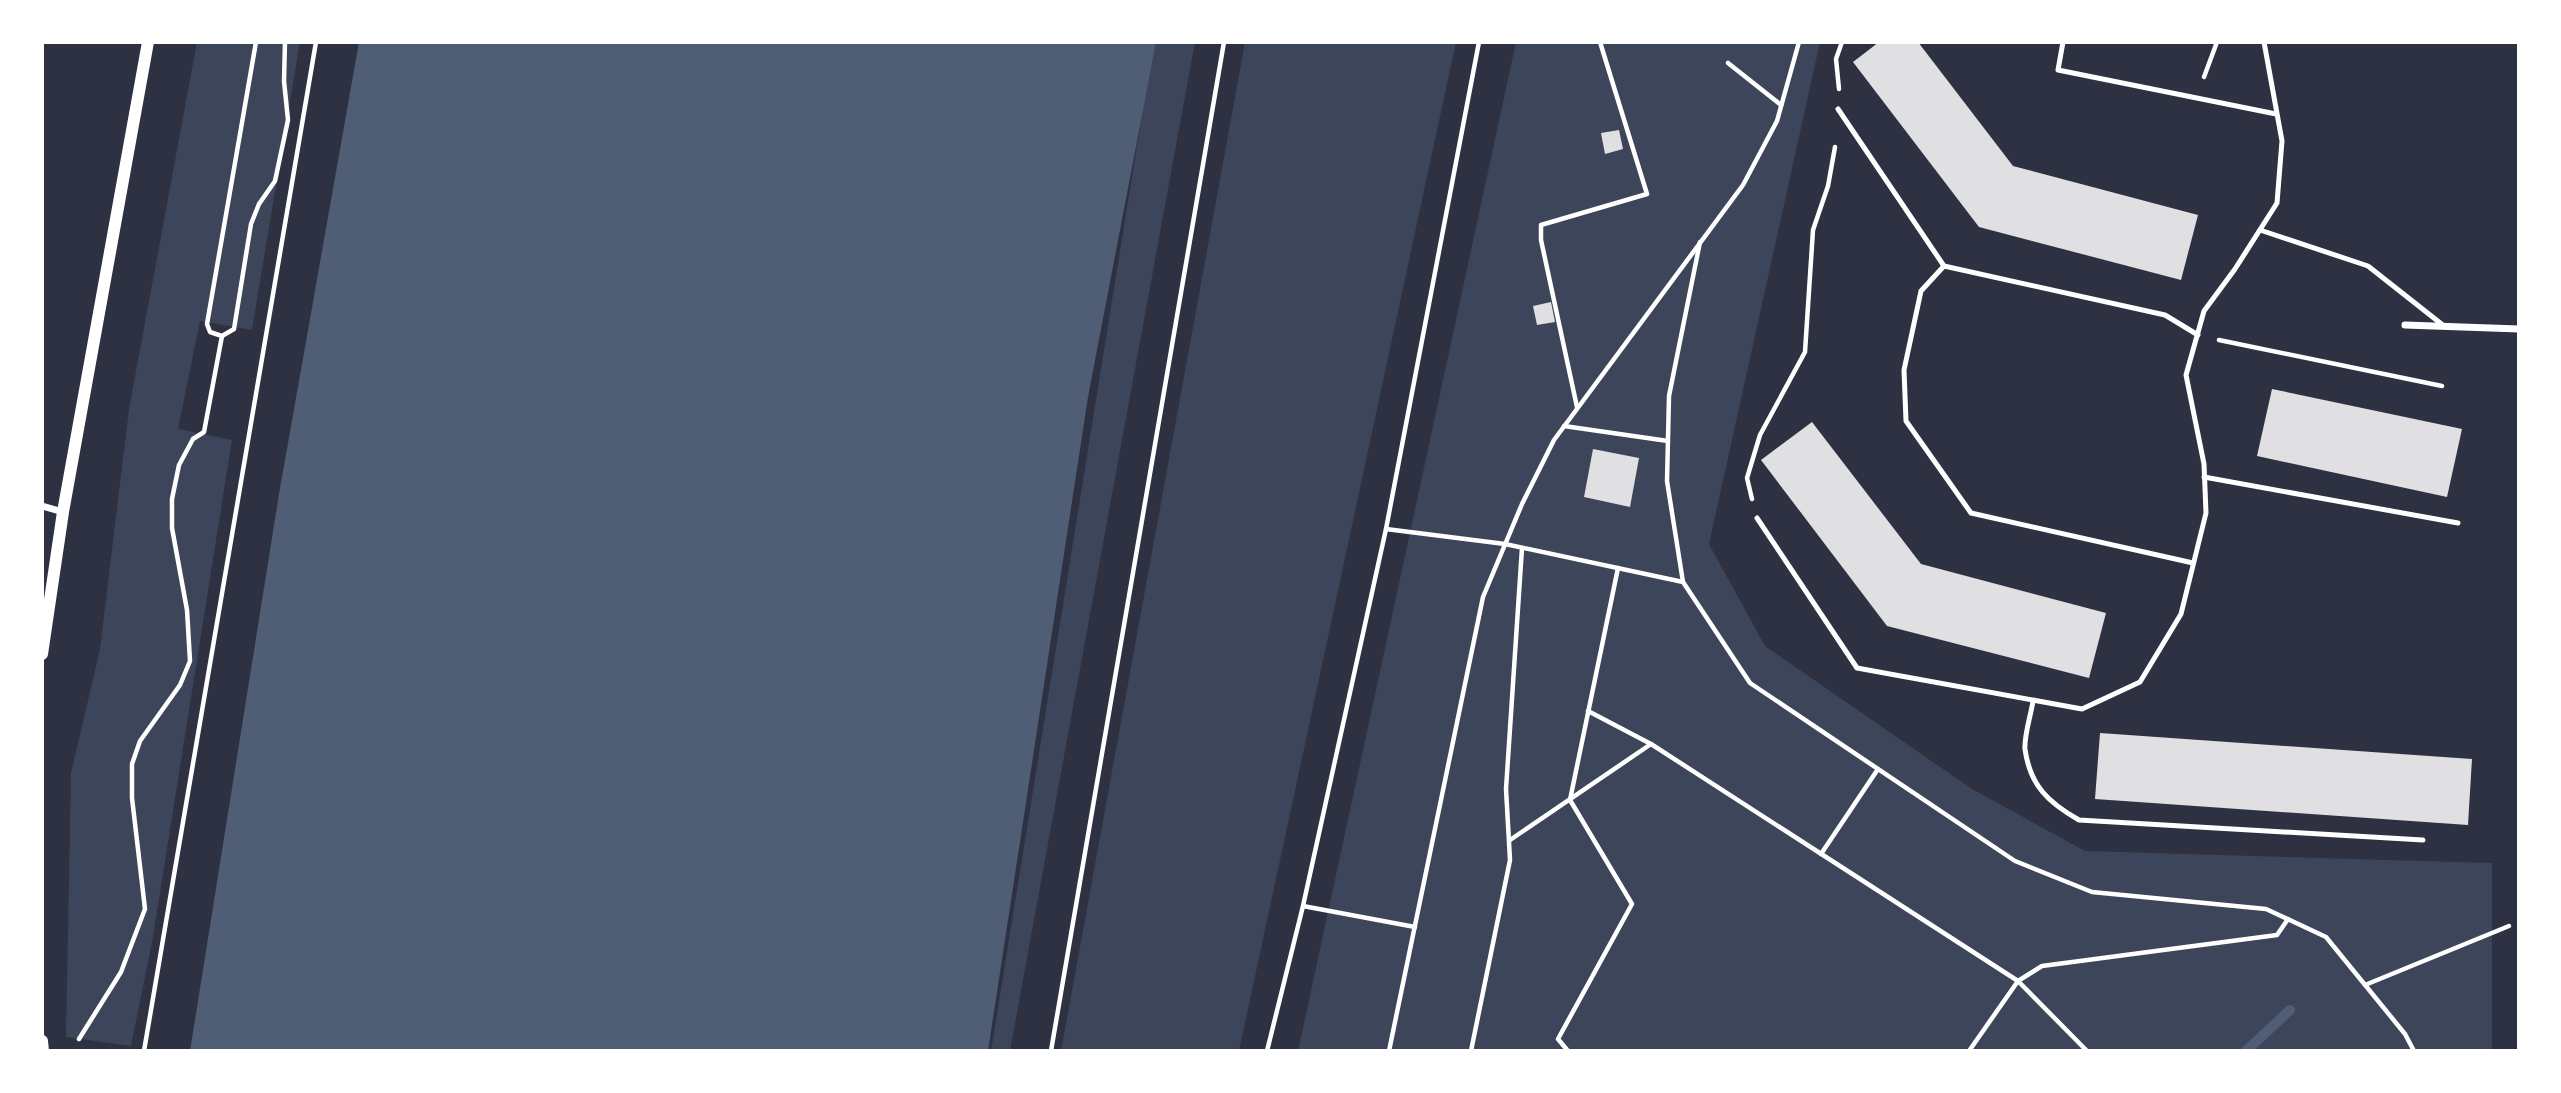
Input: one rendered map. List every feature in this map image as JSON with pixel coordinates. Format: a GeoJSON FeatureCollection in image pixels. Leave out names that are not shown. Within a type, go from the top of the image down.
{"type":"FeatureCollection","features":[{"type":"Feature","properties":{"kind":"street"},"geometry":{"type":"LineString","coordinates":[[42,654],[63,513],[148,42]]}},
{"type":"Feature","properties":{"kind":"street"},"geometry":{"type":"LineString","coordinates":[[2405,325],[2519,329]]}},
{"type":"Feature","properties":{"kind":"street"},"geometry":{"type":"LineString","coordinates":[[42,506],[63,513]]}},
{"type":"Feature","properties":{"kind":"street"},"geometry":{"type":"LineString","coordinates":[[42,1041],[43,1051]]}},
{"type":"Feature","properties":{"kind":"lane"},"geometry":{"type":"LineString","coordinates":[[2063,42],[2058,70],[2276,114]]}},
{"type":"Feature","properties":{"kind":"lane"},"geometry":{"type":"LineString","coordinates":[[1757,518],[1857,668],[2082,709],[2140,682],[2181,614],[2206,513],[2204,477],[2186,375],[2204,311],[2277,203],[2282,141],[2264,42]]}},
{"type":"Feature","properties":{"kind":"lane"},"geometry":{"type":"LineString","coordinates":[[1838,109],[1944,266],[2165,315],[2198,335]]}},
{"type":"Feature","properties":{"kind":"lane"},"geometry":{"type":"LineString","coordinates":[[2259,230],[2368,266],[2444,326]]}},
{"type":"Feature","properties":{"kind":"lane"},"geometry":{"type":"LineString","coordinates":[[1944,266],[1922,291],[1904,370],[1906,421],[1971,513],[2193,563]]}},
{"type":"Feature","properties":{"kind":"lane"},"geometry":{"type":"LineString","coordinates":[[2204,477],[2458,523]]}},
{"type":"Feature","properties":{"kind":"lane"},"geometry":{"type":"LineString","coordinates":[[2033,701],[2025,748],[2035,781],[2053,805],[2078,820],[2423,840]]}},
{"type":"Feature","properties":{"kind":"path"},"geometry":{"type":"LineString","coordinates":[[256,42],[207,324],[210,332],[222,336],[234,329],[251,224],[259,204],[275,181],[289,120],[284,81],[285,42]]}},
{"type":"Feature","properties":{"kind":"path"},"geometry":{"type":"LineString","coordinates":[[144,1051],[316,42]]}},
{"type":"Feature","properties":{"kind":"path"},"geometry":{"type":"LineString","coordinates":[[1051,1051],[1224,42]]}},
{"type":"Feature","properties":{"kind":"path"},"geometry":{"type":"LineString","coordinates":[[1267,1051],[1303,906],[1386,529],[1479,42]]}},
{"type":"Feature","properties":{"kind":"path"},"geometry":{"type":"LineString","coordinates":[[1577,408],[1541,240],[1541,225],[1647,194],[1601,42]]}},
{"type":"Feature","properties":{"kind":"path"},"geometry":{"type":"LineString","coordinates":[[1389,1051],[1483,597],[1554,440],[1743,185],[1777,121],[1799,42]]}},
{"type":"Feature","properties":{"kind":"path"},"geometry":{"type":"LineString","coordinates":[[1757,518],[1747,478],[1760,435],[1805,352],[1813,230],[1828,186],[1837,140],[1839,88],[1836,59],[1842,42]]}},
{"type":"Feature","properties":{"kind":"path"},"geometry":{"type":"LineString","coordinates":[[2199,99],[2206,69],[2217,42]]}},
{"type":"Feature","properties":{"kind":"path"},"geometry":{"type":"LineString","coordinates":[[1728,63],[1781,105]]}},
{"type":"Feature","properties":{"kind":"path"},"geometry":{"type":"LineString","coordinates":[[1700,242],[1669,396],[1667,481],[1683,582],[1749,683],[2015,861],[2092,892],[2266,909],[2326,937],[2405,1034],[2414,1051]]}},
{"type":"Feature","properties":{"kind":"path"},"geometry":{"type":"LineString","coordinates":[[2198,335],[2442,386]]}},
{"type":"Feature","properties":{"kind":"path"},"geometry":{"type":"LineString","coordinates":[[79,1039],[121,972],[145,909],[132,798],[132,764],[140,741],[180,685],[190,661],[187,610],[172,528],[172,499],[179,465],[193,439],[204,432],[222,336]]}},
{"type":"Feature","properties":{"kind":"path"},"geometry":{"type":"LineString","coordinates":[[1564,426],[1668,441]]}},
{"type":"Feature","properties":{"kind":"path"},"geometry":{"type":"LineString","coordinates":[[1386,529],[1505,544],[1683,582]]}},
{"type":"Feature","properties":{"kind":"path"},"geometry":{"type":"LineString","coordinates":[[1471,1051],[1510,860],[1506,789],[1522,548]]}},
{"type":"Feature","properties":{"kind":"path"},"geometry":{"type":"LineString","coordinates":[[1568,1051],[1558,1039],[1632,904],[1570,800],[1618,568]]}},
{"type":"Feature","properties":{"kind":"path"},"geometry":{"type":"LineString","coordinates":[[1588,711],[1651,744],[2018,981],[2087,1051]]}},
{"type":"Feature","properties":{"kind":"path"},"geometry":{"type":"LineString","coordinates":[[1509,840],[1651,744]]}},
{"type":"Feature","properties":{"kind":"path"},"geometry":{"type":"LineString","coordinates":[[1821,854],[1878,769]]}},
{"type":"Feature","properties":{"kind":"path"},"geometry":{"type":"LineString","coordinates":[[1303,906],[1415,927]]}},
{"type":"Feature","properties":{"kind":"path"},"geometry":{"type":"LineString","coordinates":[[1969,1051],[2018,981],[2042,966],[2277,935],[2288,919]]}},
{"type":"Feature","properties":{"kind":"path"},"geometry":{"type":"LineString","coordinates":[[2365,985],[2509,926]]}},
{"type":"Feature","properties":{"kind":"shaded area"},"geometry":{"type":"Polygon","coordinates":[[[197,42],[300,42],[252,330],[200,321],[178,429],[232,440],[153,937],[131,1046],[66,1037],[71,773],[100,649],[129,409],[197,42]]]}},
{"type":"Feature","properties":{"kind":"shaded area"},"geometry":{"type":"Polygon","coordinates":[[[359,42],[1156,42],[1088,397],[988,1051],[190,1051],[279,494],[359,42]]]}},
{"type":"Feature","properties":{"kind":"shaded area"},"geometry":{"type":"Polygon","coordinates":[[[1156,42],[1195,42],[1010,1051],[991,1051],[1145,96],[1156,42]]]}},
{"type":"Feature","properties":{"kind":"shaded area"},"geometry":{"type":"Polygon","coordinates":[[[1245,42],[1456,42],[1239,1051],[1061,1051],[1245,42]]]}},
{"type":"Feature","properties":{"kind":"shaded area"},"geometry":{"type":"Polygon","coordinates":[[[1516,42],[1820,42],[1709,544],[1765,646],[1972,789],[2085,851],[2492,863],[2492,1051],[1298,1051],[1516,42]]]}},
{"type":"Feature","properties":{"kind":"building"},"geometry":{"type":"Polygon","coordinates":[[[1879,42],[1918,42],[2013,166],[2198,215],[2181,280],[1979,227],[1853,62],[1879,42]]]}},
{"type":"Feature","properties":{"kind":"building"},"geometry":{"type":"Polygon","coordinates":[[[1619,130],[1623,149],[1605,154],[1601,133],[1619,130]]]}},
{"type":"Feature","properties":{"kind":"building"},"geometry":{"type":"Polygon","coordinates":[[[1551,302],[1555,322],[1537,325],[1533,306],[1551,302]]]}},
{"type":"Feature","properties":{"kind":"building"},"geometry":{"type":"Polygon","coordinates":[[[2272,389],[2462,429],[2447,497],[2257,456],[2272,389]]]}},
{"type":"Feature","properties":{"kind":"building"},"geometry":{"type":"Polygon","coordinates":[[[1812,422],[1921,564],[2106,613],[2089,678],[1887,626],[1761,460],[1812,422]]]}},
{"type":"Feature","properties":{"kind":"building"},"geometry":{"type":"Polygon","coordinates":[[[1593,449],[1639,458],[1630,507],[1584,497],[1593,449]]]}},
{"type":"Feature","properties":{"kind":"building"},"geometry":{"type":"Polygon","coordinates":[[[2100,733],[2472,759],[2468,825],[2095,799],[2100,733]]]}},
{"type":"Feature","properties":{"kind":"waterway"},"geometry":{"type":"LineString","coordinates":[[2246,1051],[2290,1010]]}}]}
